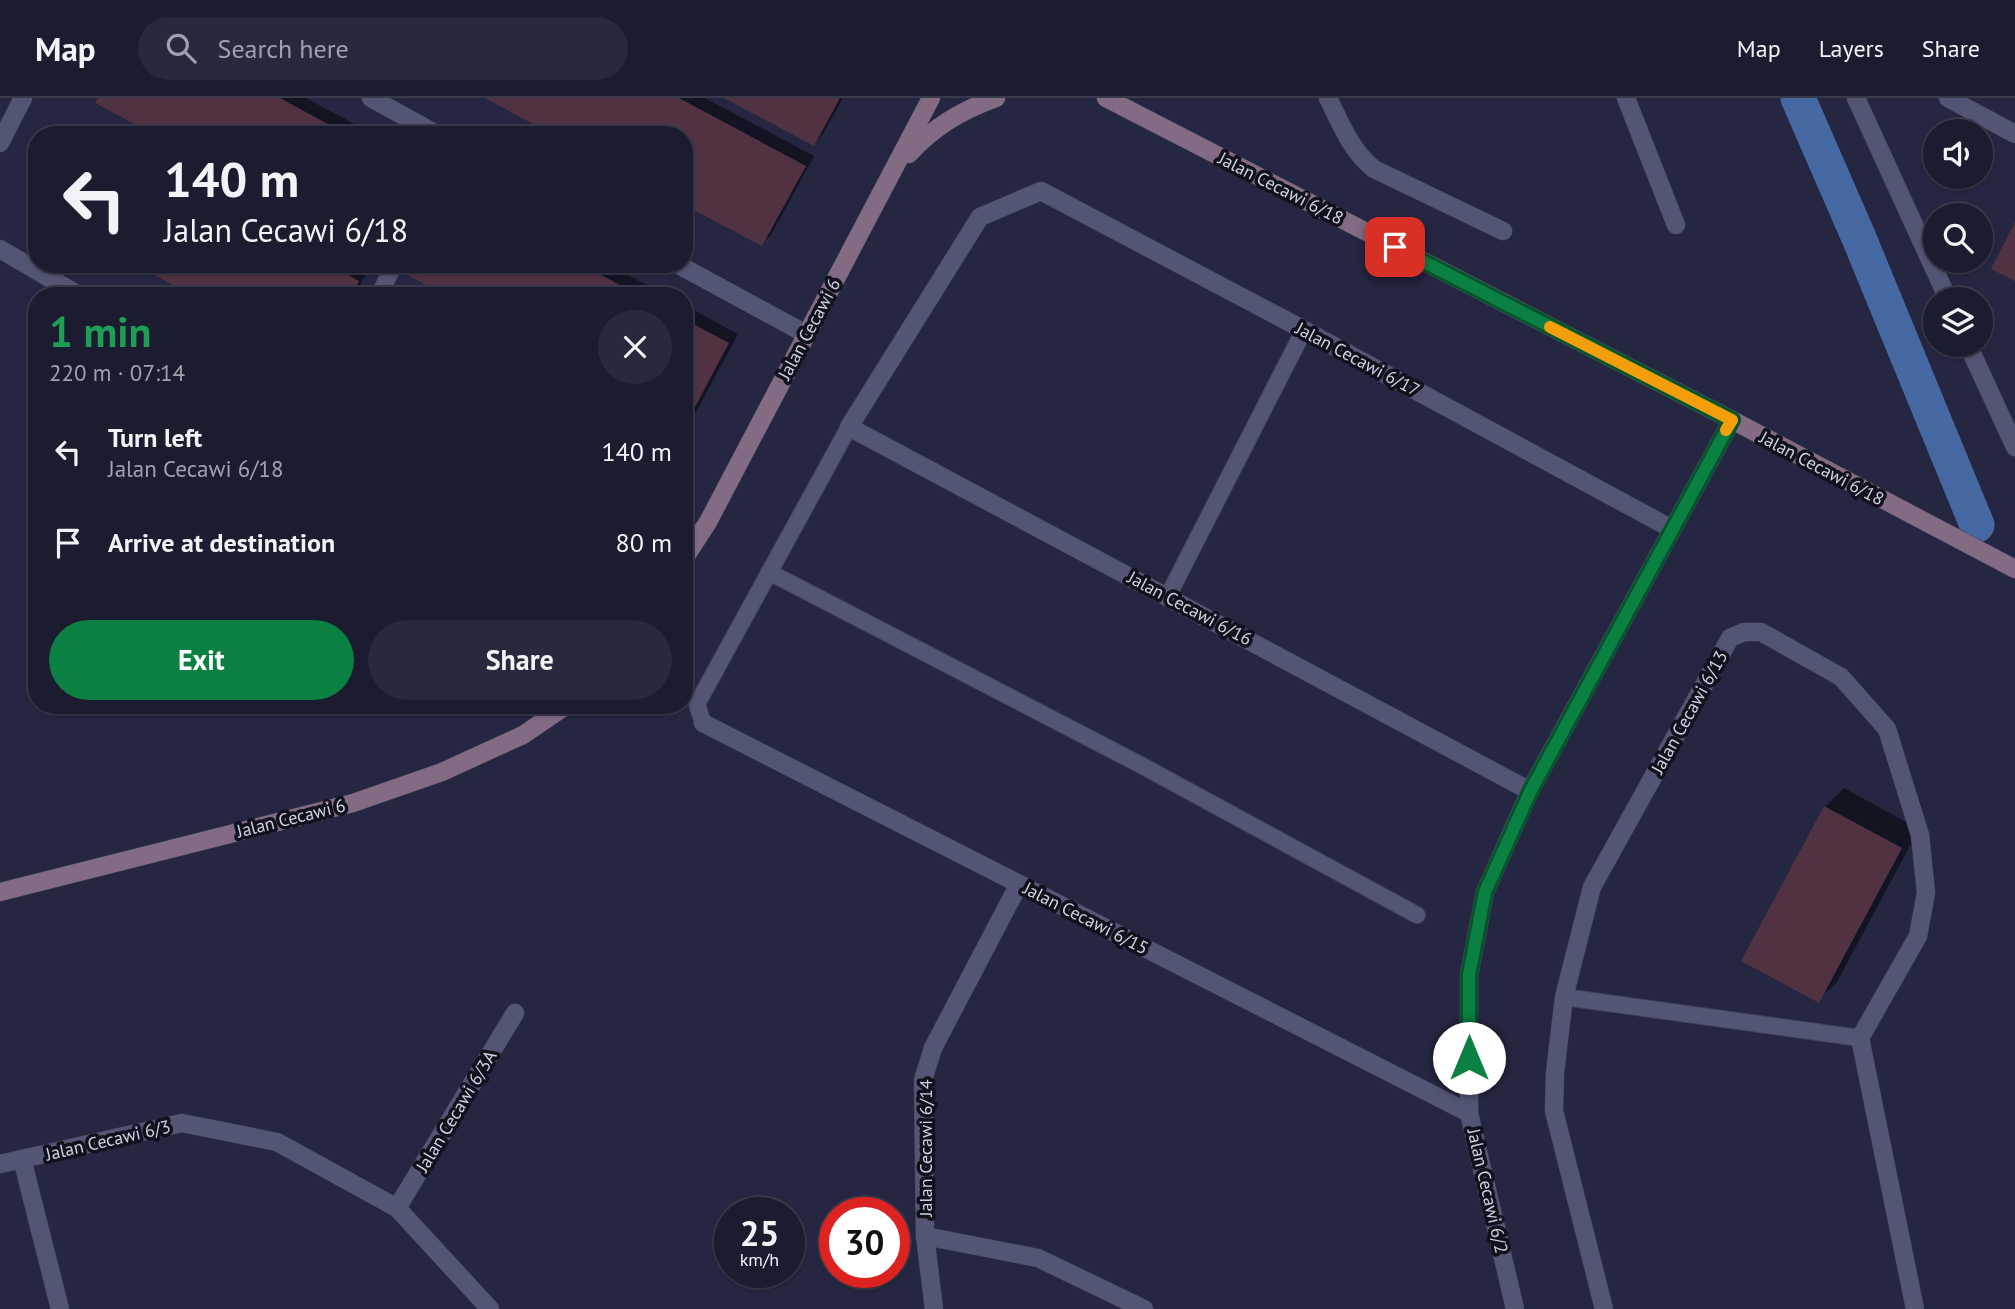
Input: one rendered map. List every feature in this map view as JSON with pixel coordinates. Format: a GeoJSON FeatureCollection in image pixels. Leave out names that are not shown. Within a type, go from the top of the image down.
{"type":"FeatureCollection","features":[{"type":"Feature","properties":{"kind":"street"},"geometry":{"type":"LineString","coordinates":[[0,143],[23,98]]}},
{"type":"Feature","properties":{"kind":"street","name":"Jalan Cecawi 6"},"geometry":{"type":"LineString","coordinates":[[693,545],[708,522],[931,98]]}},
{"type":"Feature","properties":{"kind":"street"},"geometry":{"type":"LineString","coordinates":[[890,177],[925,137],[970,107],[996,98]]}},
{"type":"Feature","properties":{"kind":"street","name":"Jalan Cecawi 6/18"},"geometry":{"type":"LineString","coordinates":[[1106,98],[2015,569]]}},
{"type":"Feature","properties":{"kind":"street"},"geometry":{"type":"LineString","coordinates":[[1328,98],[1353,148],[1367,163],[1383,174],[1503,231]]}},
{"type":"Feature","properties":{"kind":"street"},"geometry":{"type":"LineString","coordinates":[[1626,98],[1676,225]]}},
{"type":"Feature","properties":{"kind":"street"},"geometry":{"type":"LineString","coordinates":[[1856,98],[1943,287]]}},
{"type":"Feature","properties":{"kind":"street"},"geometry":{"type":"LineString","coordinates":[[1948,98],[2015,134]]}},
{"type":"Feature","properties":{"kind":"street"},"geometry":{"type":"LineString","coordinates":[[380,100],[423,126]]}},
{"type":"Feature","properties":{"kind":"street","name":"Jalan Cecawi 6/17"},"geometry":{"type":"LineString","coordinates":[[849,427],[980,217],[1041,191],[1672,529]]}},
{"type":"Feature","properties":{"kind":"street"},"geometry":{"type":"LineString","coordinates":[[0,248],[28,265]]}},
{"type":"Feature","properties":{"kind":"street"},"geometry":{"type":"LineString","coordinates":[[41,273],[64,287]]}},
{"type":"Feature","properties":{"kind":"street"},"geometry":{"type":"LineString","coordinates":[[693,273],[806,334]]}},
{"type":"Feature","properties":{"kind":"street"},"geometry":{"type":"LineString","coordinates":[[1974,357],[2015,446]]}},
{"type":"Feature","properties":{"kind":"street","name":"Jalan Cecawi 6/2"},"geometry":{"type":"LineString","coordinates":[[1515,1309],[1469,1113],[1469,975],[1485,892],[1531,790],[1732,420]]}},
{"type":"Feature","properties":{"kind":"street","name":"Jalan Cecawi 6/16"},"geometry":{"type":"LineString","coordinates":[[849,427],[1531,790]]}},
{"type":"Feature","properties":{"kind":"street","name":"Jalan Cecawi 6/13"},"geometry":{"type":"LineString","coordinates":[[1605,1309],[1554,1111],[1555,1073],[1564,997],[1592,887],[1730,638],[1744,632],[1761,632],[1841,677],[1887,729],[1920,835],[1926,893],[1918,936],[1860,1038]]}},
{"type":"Feature","properties":{"kind":"street","name":"Jalan Cecawi 6"},"geometry":{"type":"LineString","coordinates":[[0,891],[353,803],[442,772],[523,735],[554,714]]}},
{"type":"Feature","properties":{"kind":"street","name":"Jalan Cecawi 6/15"},"geometry":{"type":"LineString","coordinates":[[703,723],[1469,1113]]}},
{"type":"Feature","properties":{"kind":"street","name":"Jalan Cecawi 6/14"},"geometry":{"type":"LineString","coordinates":[[934,1309],[925,1236],[923,1080],[933,1048],[1019,884]]}},
{"type":"Feature","properties":{"kind":"street","name":"Jalan Cecawi 6/3A"},"geometry":{"type":"LineString","coordinates":[[397,1208],[516,1013]]}},
{"type":"Feature","properties":{"kind":"street"},"geometry":{"type":"LineString","coordinates":[[1860,1038],[1915,1309]]}},
{"type":"Feature","properties":{"kind":"street","name":"Jalan Cecawi 6/3"},"geometry":{"type":"LineString","coordinates":[[0,1164],[182,1123],[277,1142],[397,1208],[490,1309]]}},
{"type":"Feature","properties":{"kind":"street"},"geometry":{"type":"LineString","coordinates":[[22,1159],[60,1309]]}},
{"type":"Feature","properties":{"kind":"street"},"geometry":{"type":"LineString","coordinates":[[925,1236],[1038,1258],[1144,1309]]}},
{"type":"Feature","properties":{"kind":"lane"},"geometry":{"type":"LineString","coordinates":[[1168,596],[1304,330]]}},
{"type":"Feature","properties":{"kind":"lane"},"geometry":{"type":"LineString","coordinates":[[703,723],[696,704],[849,427]]}},
{"type":"Feature","properties":{"kind":"lane"},"geometry":{"type":"LineString","coordinates":[[769,572],[1139,764],[1417,915]]}},
{"type":"Feature","properties":{"kind":"lane"},"geometry":{"type":"LineString","coordinates":[[1564,997],[1860,1038]]}},
{"type":"Feature","properties":{"kind":"building"},"geometry":{"type":"Polygon","coordinates":[[[98,98],[280,98],[331,126],[138,126],[95,103],[98,98]]]}},
{"type":"Feature","properties":{"kind":"building"},"geometry":{"type":"Polygon","coordinates":[[[485,98],[679,98],[806,166],[762,246],[693,210],[693,126],[536,126],[485,98]]]}},
{"type":"Feature","properties":{"kind":"building"},"geometry":{"type":"Polygon","coordinates":[[[724,98],[840,98],[814,146],[724,98]]]}},
{"type":"Feature","properties":{"kind":"building"},"geometry":{"type":"Polygon","coordinates":[[[2015,222],[2015,281],[1993,270],[2015,222]]]}},
{"type":"Feature","properties":{"kind":"building"},"geometry":{"type":"Polygon","coordinates":[[[151,273],[344,273],[359,281],[356,287],[176,287],[151,273]]]}},
{"type":"Feature","properties":{"kind":"building"},"geometry":{"type":"Polygon","coordinates":[[[598,273],[623,287],[430,287],[406,274],[598,273]]]}},
{"type":"Feature","properties":{"kind":"building"},"geometry":{"type":"Polygon","coordinates":[[[693,324],[729,343],[693,411],[693,324]]]}},
{"type":"Feature","properties":{"kind":"building"},"geometry":{"type":"Polygon","coordinates":[[[1824,806],[1902,848],[1819,1003],[1741,961],[1824,806]]]}},
{"type":"Feature","properties":{"kind":"waterway"},"geometry":{"type":"LineString","coordinates":[[1798,98],[1859,238],[1977,525]]}},
{"type":"Feature","properties":{"kind":"slow traffic"},"geometry":{"type":"LineString","coordinates":[[1550,327],[1732,420],[1726,430]]}},
{"type":"Feature","properties":{"kind":"route"},"geometry":{"type":"LineString","coordinates":[[1395,247],[1732,420],[1531,790],[1485,892],[1469,975],[1469,1058]]}}]}
